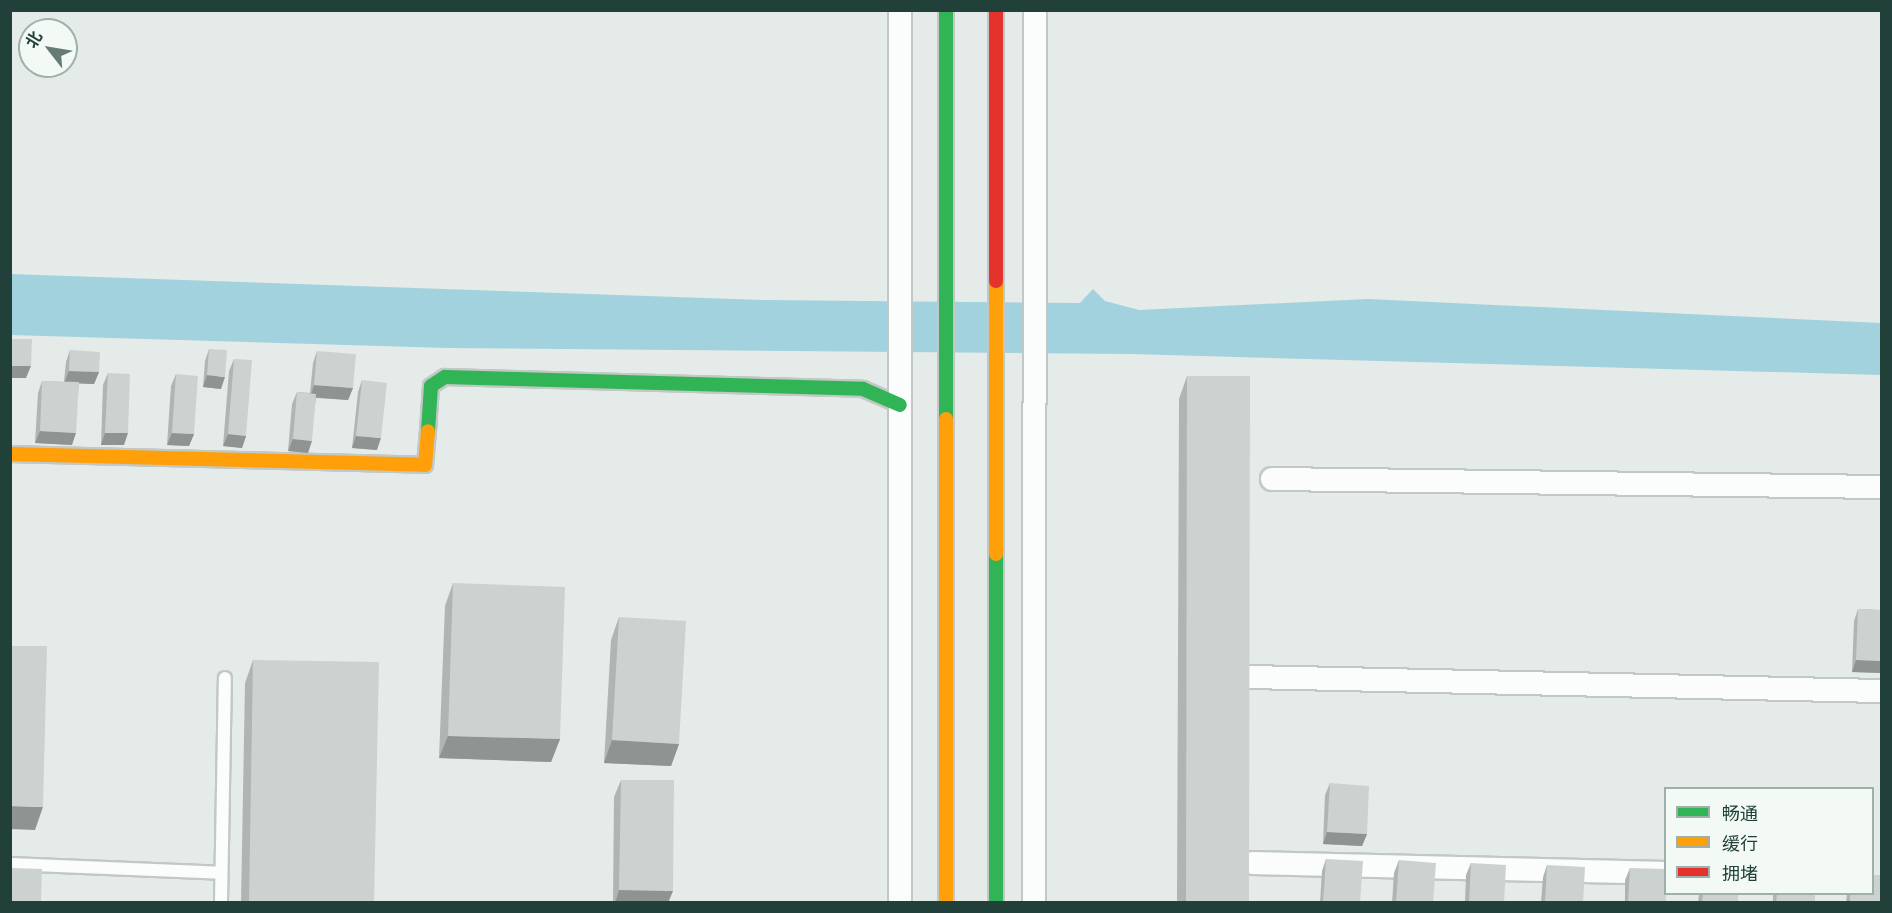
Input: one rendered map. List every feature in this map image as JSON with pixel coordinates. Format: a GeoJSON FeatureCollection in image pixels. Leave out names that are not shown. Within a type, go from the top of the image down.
{"type":"FeatureCollection","features":[{"type":"Feature","properties":{"kind":"main road"},"geometry":{"type":"LineString","coordinates":[[946,10],[946,903]]}},
{"type":"Feature","properties":{"kind":"main road"},"geometry":{"type":"LineString","coordinates":[[996,10],[996,903]]}},
{"type":"Feature","properties":{"kind":"main road"},"geometry":{"type":"LineString","coordinates":[[10,454],[425,465],[431,386],[445,377],[863,389],[900,405]]}},
{"type":"Feature","properties":{"kind":"street"},"geometry":{"type":"LineString","coordinates":[[900,10],[900,903]]}},
{"type":"Feature","properties":{"kind":"street"},"geometry":{"type":"LineString","coordinates":[[1034,903],[1035,10]]}},
{"type":"Feature","properties":{"kind":"street"},"geometry":{"type":"LineString","coordinates":[[1272,479],[1881,487]]}},
{"type":"Feature","properties":{"kind":"street"},"geometry":{"type":"LineString","coordinates":[[1249,677],[1881,691]]}},
{"type":"Feature","properties":{"kind":"street"},"geometry":{"type":"LineString","coordinates":[[1253,863],[1664,873]]}},
{"type":"Feature","properties":{"kind":"lane"},"geometry":{"type":"LineString","coordinates":[[220,903],[225,678]]}},
{"type":"Feature","properties":{"kind":"lane"},"geometry":{"type":"LineString","coordinates":[[10,864],[221,873]]}},
{"type":"Feature","properties":{"kind":"water"},"geometry":{"type":"Polygon","coordinates":[[[11,274],[763,300],[1080,303],[1093,289],[1105,301],[1139,310],[1368,299],[1881,323],[1882,375],[1131,354],[448,348],[11,335],[11,274]]]}},
{"type":"Feature","properties":{"kind":"building"},"geometry":{"type":"Polygon","coordinates":[[[10,339],[32,339],[31,366],[10,366],[10,339]]]}},
{"type":"Feature","properties":{"kind":"building"},"geometry":{"type":"Polygon","coordinates":[[[209,349],[227,350],[225,377],[207,375],[209,349]]]}},
{"type":"Feature","properties":{"kind":"building"},"geometry":{"type":"Polygon","coordinates":[[[70,350],[100,352],[99,372],[69,371],[70,350]]]}},
{"type":"Feature","properties":{"kind":"building"},"geometry":{"type":"Polygon","coordinates":[[[317,351],[356,354],[353,388],[314,385],[317,351]]]}},
{"type":"Feature","properties":{"kind":"building"},"geometry":{"type":"Polygon","coordinates":[[[234,359],[252,360],[246,436],[228,434],[234,359]]]}},
{"type":"Feature","properties":{"kind":"building"},"geometry":{"type":"Polygon","coordinates":[[[108,373],[130,374],[128,433],[105,433],[108,373]]]}},
{"type":"Feature","properties":{"kind":"building"},"geometry":{"type":"Polygon","coordinates":[[[176,374],[198,376],[194,434],[172,433],[176,374]]]}},
{"type":"Feature","properties":{"kind":"building"},"geometry":{"type":"Polygon","coordinates":[[[1187,376],[1250,376],[1249,903],[1186,903],[1187,376]]]}},
{"type":"Feature","properties":{"kind":"building"},"geometry":{"type":"Polygon","coordinates":[[[362,380],[387,383],[381,438],[356,436],[362,380]]]}},
{"type":"Feature","properties":{"kind":"building"},"geometry":{"type":"Polygon","coordinates":[[[42,381],[79,382],[76,433],[40,431],[42,381]]]}},
{"type":"Feature","properties":{"kind":"building"},"geometry":{"type":"Polygon","coordinates":[[[297,392],[316,394],[312,441],[293,439],[297,392]]]}},
{"type":"Feature","properties":{"kind":"building"},"geometry":{"type":"Polygon","coordinates":[[[453,583],[565,587],[560,739],[448,736],[453,583]]]}},
{"type":"Feature","properties":{"kind":"building"},"geometry":{"type":"Polygon","coordinates":[[[1858,609],[1881,610],[1881,661],[1856,660],[1858,609]]]}},
{"type":"Feature","properties":{"kind":"building"},"geometry":{"type":"Polygon","coordinates":[[[619,617],[686,621],[679,744],[612,740],[619,617]]]}},
{"type":"Feature","properties":{"kind":"building"},"geometry":{"type":"Polygon","coordinates":[[[10,646],[47,646],[43,807],[10,806],[10,646]]]}},
{"type":"Feature","properties":{"kind":"building"},"geometry":{"type":"Polygon","coordinates":[[[253,660],[379,662],[374,903],[249,903],[253,660]]]}},
{"type":"Feature","properties":{"kind":"building"},"geometry":{"type":"Polygon","coordinates":[[[621,780],[674,780],[673,891],[619,890],[621,780]]]}},
{"type":"Feature","properties":{"kind":"building"},"geometry":{"type":"Polygon","coordinates":[[[1330,783],[1369,786],[1367,834],[1327,832],[1330,783]]]}},
{"type":"Feature","properties":{"kind":"building"},"geometry":{"type":"Polygon","coordinates":[[[1326,859],[1363,861],[1360,903],[1323,903],[1326,859]]]}},
{"type":"Feature","properties":{"kind":"building"},"geometry":{"type":"Polygon","coordinates":[[[1399,860],[1436,863],[1433,903],[1396,903],[1399,860]]]}},
{"type":"Feature","properties":{"kind":"building"},"geometry":{"type":"Polygon","coordinates":[[[1471,863],[1506,865],[1504,903],[1469,903],[1471,863]]]}},
{"type":"Feature","properties":{"kind":"building"},"geometry":{"type":"Polygon","coordinates":[[[1547,865],[1585,867],[1583,903],[1545,903],[1547,865]]]}},
{"type":"Feature","properties":{"kind":"building"},"geometry":{"type":"Polygon","coordinates":[[[10,868],[42,869],[41,903],[10,903],[10,868]]]}},
{"type":"Feature","properties":{"kind":"building"},"geometry":{"type":"Polygon","coordinates":[[[1630,868],[1664,869],[1666,903],[1628,903],[1630,868]]]}},
{"type":"Feature","properties":{"kind":"building"},"geometry":{"type":"Polygon","coordinates":[[[1874,875],[1881,875],[1881,903],[1850,903],[1850,895],[1874,895],[1874,875]]]}},
{"type":"Feature","properties":{"kind":"building"},"geometry":{"type":"Polygon","coordinates":[[[1703,895],[1738,895],[1738,903],[1702,903],[1703,895]]]}},
{"type":"Feature","properties":{"kind":"building"},"geometry":{"type":"Polygon","coordinates":[[[1777,895],[1815,895],[1815,903],[1776,903],[1777,895]]]}},
{"type":"Feature","properties":{"kind":"traffic: fast"},"geometry":{"type":"LineString","coordinates":[[946,10],[946,419]]}},
{"type":"Feature","properties":{"kind":"traffic: fast"},"geometry":{"type":"LineString","coordinates":[[428,431],[431,386],[445,377],[863,389],[900,405]]}},
{"type":"Feature","properties":{"kind":"traffic: fast"},"geometry":{"type":"LineString","coordinates":[[996,554],[996,902]]}},
{"type":"Feature","properties":{"kind":"traffic: slow"},"geometry":{"type":"LineString","coordinates":[[996,281],[996,554]]}},
{"type":"Feature","properties":{"kind":"traffic: slow"},"geometry":{"type":"LineString","coordinates":[[946,419],[946,902]]}},
{"type":"Feature","properties":{"kind":"traffic: slow"},"geometry":{"type":"LineString","coordinates":[[10,454],[425,465],[428,431]]}},
{"type":"Feature","properties":{"kind":"traffic: jam"},"geometry":{"type":"LineString","coordinates":[[996,10],[996,281]]}}]}
